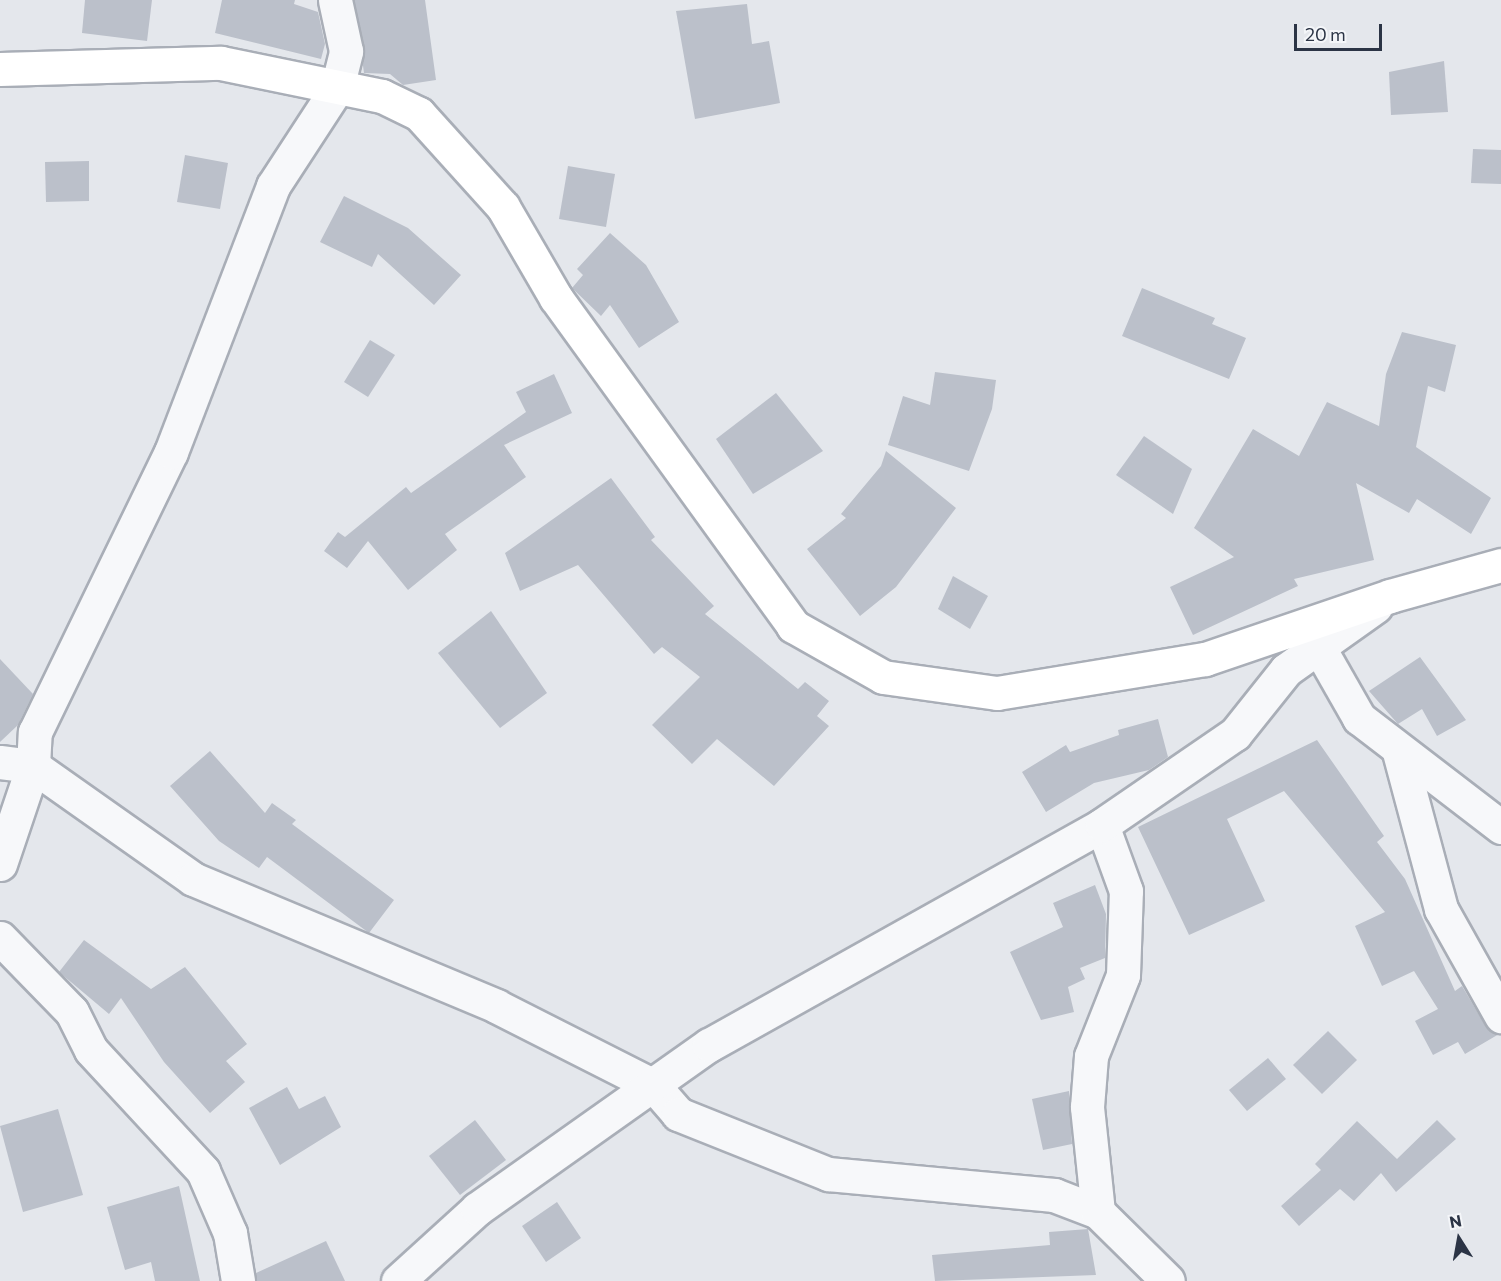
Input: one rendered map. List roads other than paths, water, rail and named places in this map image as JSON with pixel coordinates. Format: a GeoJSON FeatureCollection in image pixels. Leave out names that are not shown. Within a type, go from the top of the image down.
{"type":"FeatureCollection","features":[{"type":"Feature","properties":{"kind":"main road"},"geometry":{"type":"LineString","coordinates":[[0,69],[221,63],[381,96],[419,114],[503,207],[556,298],[793,626],[883,677],[997,693],[1206,659],[1390,596],[1501,565]]}},
{"type":"Feature","properties":{"kind":"street"},"geometry":{"type":"LineString","coordinates":[[0,864],[33,766],[35,732],[171,452],[273,186],[337,88],[346,51],[335,0]]}},
{"type":"Feature","properties":{"kind":"street"},"geometry":{"type":"LineString","coordinates":[[398,1281],[477,1209],[709,1045],[1102,825],[1235,734],[1286,670],[1318,645],[1390,596]]}},
{"type":"Feature","properties":{"kind":"street"},"geometry":{"type":"LineString","coordinates":[[1318,645],[1359,718],[1399,752],[1501,827]]}},
{"type":"Feature","properties":{"kind":"street"},"geometry":{"type":"LineString","coordinates":[[1399,752],[1441,909],[1501,1016]]}},
{"type":"Feature","properties":{"kind":"street"},"geometry":{"type":"LineString","coordinates":[[0,762],[33,766],[193,879],[496,1006],[654,1086],[678,1114],[828,1174],[1008,1187],[1054,1195],[1098,1212],[1168,1281]]}},
{"type":"Feature","properties":{"kind":"street"},"geometry":{"type":"LineString","coordinates":[[1098,1212],[1087,1107],[1091,1056],[1123,975],[1126,891],[1102,825]]}},
{"type":"Feature","properties":{"kind":"street"},"geometry":{"type":"LineString","coordinates":[[0,938],[72,1012],[91,1050],[203,1171],[230,1233],[238,1281]]}}]}
